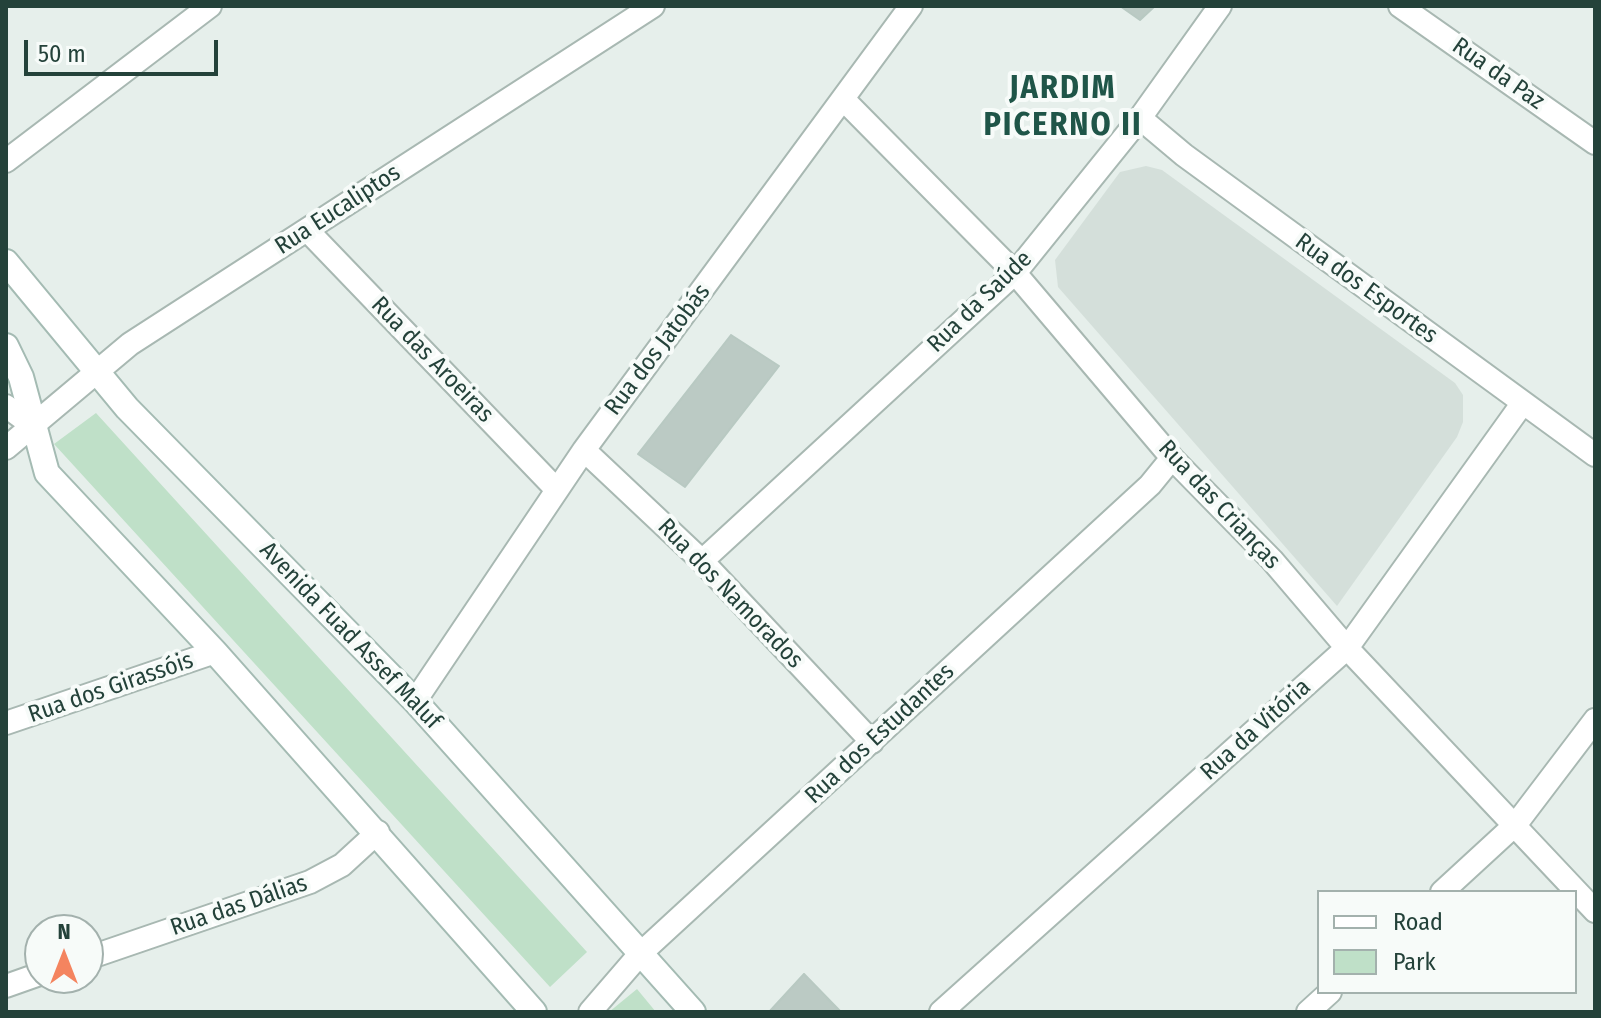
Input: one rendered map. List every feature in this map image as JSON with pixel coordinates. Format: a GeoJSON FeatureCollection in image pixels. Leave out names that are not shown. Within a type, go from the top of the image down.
{"type":"FeatureCollection","features":[{"type":"Feature","properties":{"kind":"main road","name":"Avenida Fuad Assef Maluf"},"geometry":{"type":"LineString","coordinates":[[6,262],[95,371],[415,701],[693,1012]]}},
{"type":"Feature","properties":{"kind":"main road"},"geometry":{"type":"LineString","coordinates":[[6,346],[21,377],[47,473],[378,832],[534,1012]]}},
{"type":"Feature","properties":{"kind":"street"},"geometry":{"type":"LineString","coordinates":[[6,161],[210,6]]}},
{"type":"Feature","properties":{"kind":"street","name":"Rua Eucaliptos"},"geometry":{"type":"LineString","coordinates":[[6,448],[130,344],[653,6]]}},
{"type":"Feature","properties":{"kind":"street","name":"Rua dos Jatobás"},"geometry":{"type":"LineString","coordinates":[[415,701],[556,489],[911,6]]}},
{"type":"Feature","properties":{"kind":"street","name":"Rua da Saúde"},"geometry":{"type":"LineString","coordinates":[[702,561],[1015,273],[1140,118],[1220,6]]}},
{"type":"Feature","properties":{"kind":"street","name":"Rua da Paz"},"geometry":{"type":"LineString","coordinates":[[1400,6],[1595,143]]}},
{"type":"Feature","properties":{"kind":"street","name":"Rua das Crianças"},"geometry":{"type":"LineString","coordinates":[[844,100],[1015,273],[1172,458],[1272,560],[1347,648],[1576,890]]}},
{"type":"Feature","properties":{"kind":"street","name":"Rua dos Esportes"},"geometry":{"type":"LineString","coordinates":[[1140,118],[1184,155],[1595,455]]}},
{"type":"Feature","properties":{"kind":"street","name":"Rua das Aroeiras"},"geometry":{"type":"LineString","coordinates":[[307,230],[556,489]]}},
{"type":"Feature","properties":{"kind":"street","name":"Rua da Vitória"},"geometry":{"type":"LineString","coordinates":[[941,1012],[1347,648],[1522,404]]}},
{"type":"Feature","properties":{"kind":"street"},"geometry":{"type":"LineString","coordinates":[[6,406],[33,426]]}},
{"type":"Feature","properties":{"kind":"street","name":"Rua dos Namorados"},"geometry":{"type":"LineString","coordinates":[[584,450],[702,561],[872,742]]}},
{"type":"Feature","properties":{"kind":"street","name":"Rua dos Estudantes"},"geometry":{"type":"LineString","coordinates":[[590,1012],[640,954],[1150,485],[1172,458]]}},
{"type":"Feature","properties":{"kind":"street","name":"Rua dos Girassóis"},"geometry":{"type":"LineString","coordinates":[[6,723],[215,652]]}},
{"type":"Feature","properties":{"kind":"street"},"geometry":{"type":"LineString","coordinates":[[1444,890],[1516,824],[1595,720]]}},
{"type":"Feature","properties":{"kind":"street","name":"Rua das Dálias"},"geometry":{"type":"LineString","coordinates":[[104,953],[310,882],[342,865],[378,832]]}},
{"type":"Feature","properties":{"kind":"street","name":"Rua das Crianças"},"geometry":{"type":"LineString","coordinates":[[1577,891],[1595,911]]}},
{"type":"Feature","properties":{"kind":"street"},"geometry":{"type":"LineString","coordinates":[[1308,1012],[1328,994]]}},
{"type":"Feature","properties":{"kind":"shaded area"},"geometry":{"type":"Polygon","coordinates":[[[1146,166],[1162,170],[1455,383],[1463,395],[1463,422],[1457,437],[1337,606],[1058,287],[1055,260],[1120,172],[1146,166]]]}},
{"type":"Feature","properties":{"kind":"green space"},"geometry":{"type":"Polygon","coordinates":[[[96,413],[587,952],[550,987],[54,444],[96,413]]]}},
{"type":"Feature","properties":{"kind":"green space"},"geometry":{"type":"Polygon","coordinates":[[[637,989],[656,1012],[609,1012],[637,989]]]}},
{"type":"Feature","properties":{"kind":"building"},"geometry":{"type":"Polygon","coordinates":[[[1120,6],[1155,6],[1140,20],[1120,6]]]}},
{"type":"Feature","properties":{"kind":"building"},"geometry":{"type":"Polygon","coordinates":[[[731,335],[779,366],[685,487],[638,454],[731,335]]]}},
{"type":"Feature","properties":{"kind":"building"},"geometry":{"type":"Polygon","coordinates":[[[804,974],[841,1012],[769,1012],[804,974]]]}},
{"type":"Feature","properties":{"kind":"district","name":"JARDIM PICERNO II"},"geometry":{"type":"Point","coordinates":[1063,108]}}]}
